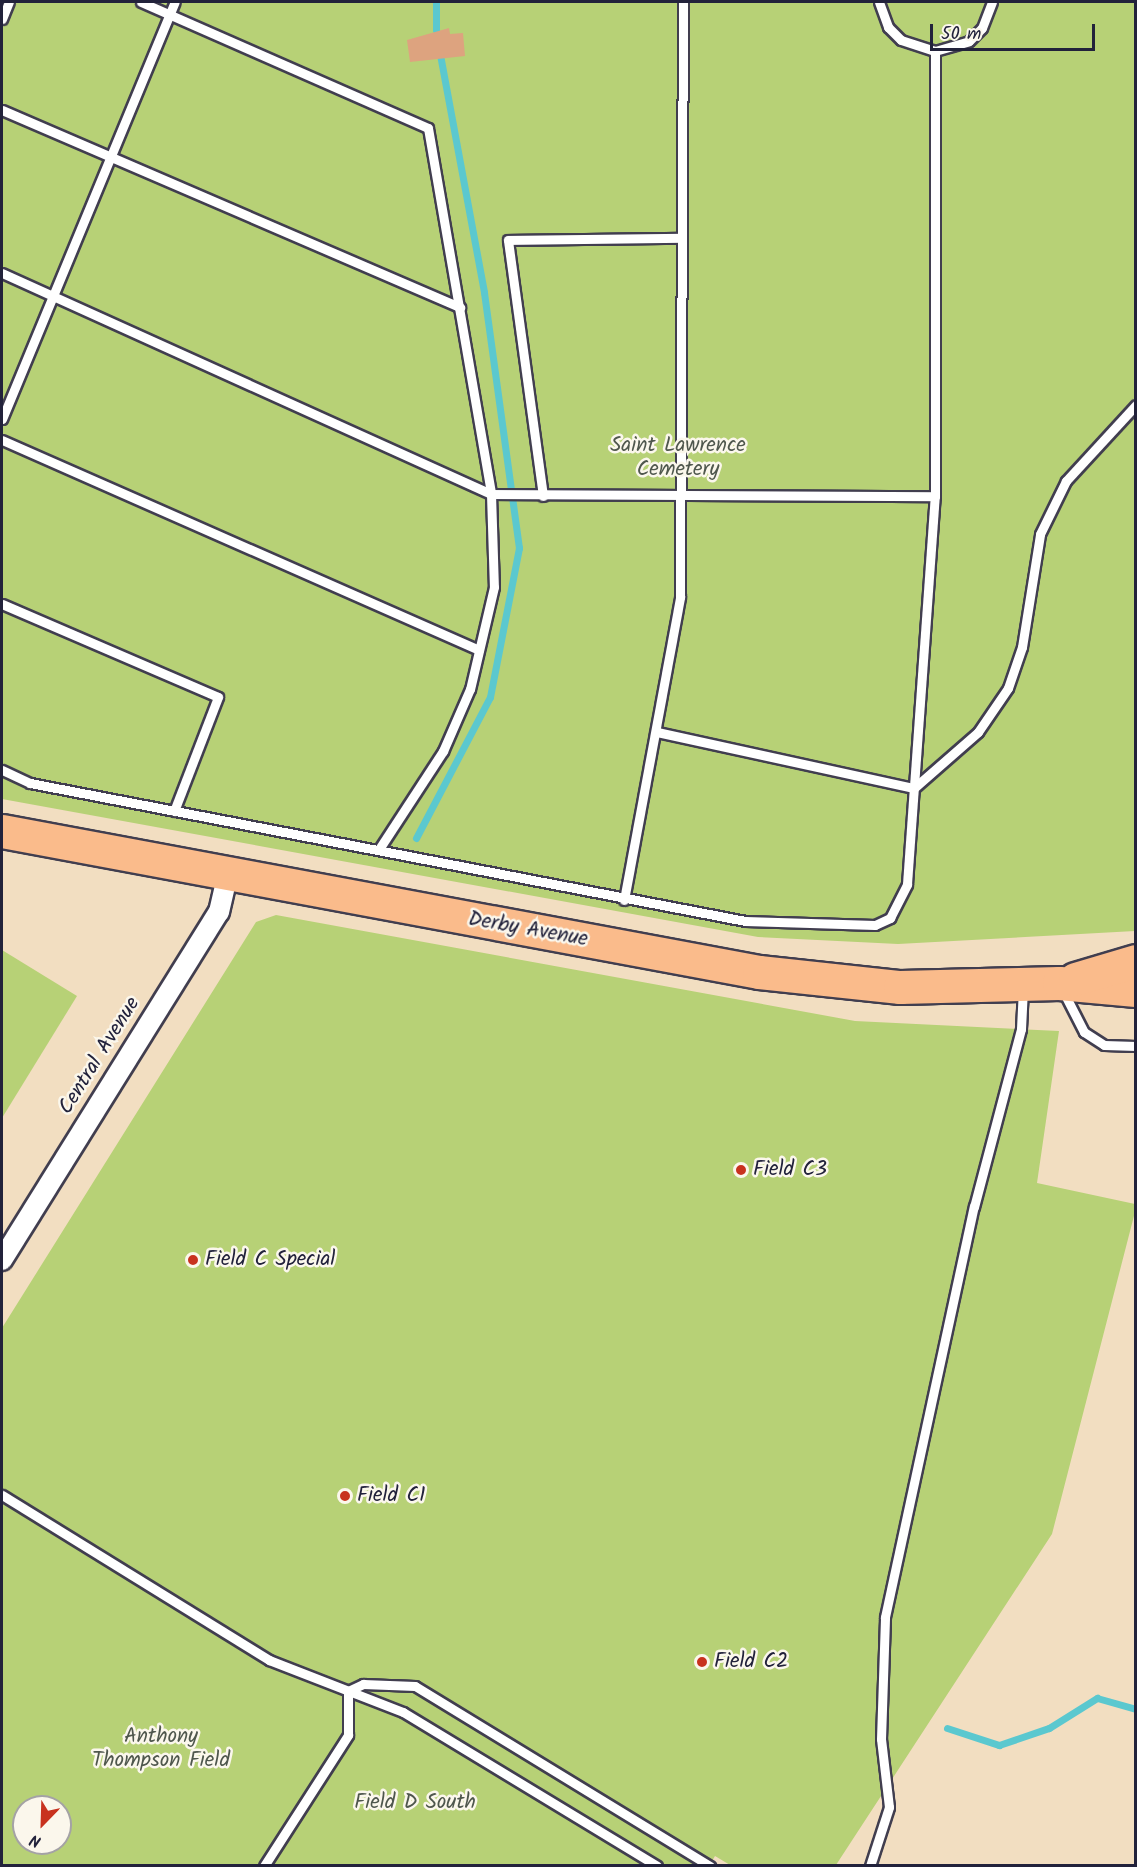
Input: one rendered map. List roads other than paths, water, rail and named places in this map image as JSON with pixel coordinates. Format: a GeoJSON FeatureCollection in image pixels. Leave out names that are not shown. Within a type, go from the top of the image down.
{"type":"FeatureCollection","features":[{"type":"Feature","properties":{"kind":"highway","name":"Derby Avenue"},"geometry":{"type":"LineString","coordinates":[[2,831],[759,972],[900,987],[1059,984],[1136,990]]}},
{"type":"Feature","properties":{"kind":"highway","name":"Derby Avenue"},"geometry":{"type":"LineString","coordinates":[[1059,984],[1136,961]]}},
{"type":"Feature","properties":{"kind":"street","name":"Central Avenue"},"geometry":{"type":"LineString","coordinates":[[2,1260],[219,912],[228,873]]}},
{"type":"Feature","properties":{"kind":"lane"},"geometry":{"type":"LineString","coordinates":[[2,19],[9,2]]}},
{"type":"Feature","properties":{"kind":"lane"},"geometry":{"type":"LineString","coordinates":[[141,2],[428,128],[491,494],[494,586],[470,689],[443,751],[379,849]]}},
{"type":"Feature","properties":{"kind":"lane"},"geometry":{"type":"LineString","coordinates":[[2,419],[175,2]]}},
{"type":"Feature","properties":{"kind":"lane"},"geometry":{"type":"LineString","coordinates":[[624,900],[657,732],[680,597],[680,238],[683,2]]}},
{"type":"Feature","properties":{"kind":"lane"},"geometry":{"type":"LineString","coordinates":[[879,2],[888,27],[901,40],[935,51],[969,41],[982,28],[992,2]]}},
{"type":"Feature","properties":{"kind":"lane"},"geometry":{"type":"LineString","coordinates":[[2,770],[30,783],[379,849],[624,900],[745,921],[875,925],[890,918],[907,884],[935,496],[935,51]]}},
{"type":"Feature","properties":{"kind":"lane"},"geometry":{"type":"LineString","coordinates":[[2,110],[460,307]]}},
{"type":"Feature","properties":{"kind":"lane"},"geometry":{"type":"LineString","coordinates":[[543,496],[508,240],[680,238]]}},
{"type":"Feature","properties":{"kind":"lane"},"geometry":{"type":"LineString","coordinates":[[2,273],[491,494],[504,496],[935,496]]}},
{"type":"Feature","properties":{"kind":"lane"},"geometry":{"type":"LineString","coordinates":[[914,788],[978,732],[1008,688],[1022,647],[1040,534],[1066,481],[1136,405]]}},
{"type":"Feature","properties":{"kind":"lane"},"geometry":{"type":"LineString","coordinates":[[2,440],[479,650]]}},
{"type":"Feature","properties":{"kind":"lane"},"geometry":{"type":"LineString","coordinates":[[2,604],[218,697],[174,811]]}},
{"type":"Feature","properties":{"kind":"lane"},"geometry":{"type":"LineString","coordinates":[[657,732],[914,788]]}},
{"type":"Feature","properties":{"kind":"lane"},"geometry":{"type":"LineString","coordinates":[[1059,984],[1084,1032],[1104,1045],[1136,1046]]}},
{"type":"Feature","properties":{"kind":"lane"},"geometry":{"type":"LineString","coordinates":[[870,1866],[889,1807],[881,1739],[885,1617],[974,1208],[1020,1029],[1023,986]]}},
{"type":"Feature","properties":{"kind":"lane"},"geometry":{"type":"LineString","coordinates":[[2,1495],[269,1660],[403,1712],[657,1866]]}},
{"type":"Feature","properties":{"kind":"lane"},"geometry":{"type":"LineString","coordinates":[[348,1691],[363,1684],[415,1686],[710,1866]]}},
{"type":"Feature","properties":{"kind":"lane"},"geometry":{"type":"LineString","coordinates":[[264,1866],[348,1735],[348,1691]]}},
{"type":"Feature","properties":{"kind":"waterway"},"geometry":{"type":"LineString","coordinates":[[436,2],[436,30]]}},
{"type":"Feature","properties":{"kind":"waterway"},"geometry":{"type":"LineString","coordinates":[[416,838],[490,697],[519,548],[484,292],[441,59]]}},
{"type":"Feature","properties":{"kind":"waterway"},"geometry":{"type":"LineString","coordinates":[[947,1728],[999,1745],[1049,1728],[1097,1698],[1136,1709]]}},
{"type":"Feature","properties":{"kind":"place","name":"Field C3"},"geometry":{"type":"Point","coordinates":[741,1170]}},
{"type":"Feature","properties":{"kind":"place","name":"Field C Special"},"geometry":{"type":"Point","coordinates":[193,1260]}},
{"type":"Feature","properties":{"kind":"place","name":"Field C1"},"geometry":{"type":"Point","coordinates":[345,1496]}},
{"type":"Feature","properties":{"kind":"place","name":"Field C2"},"geometry":{"type":"Point","coordinates":[702,1662]}},
{"type":"Feature","properties":{"kind":"park label","name":"Saint Lawrence Cemetery"},"geometry":{"type":"Point","coordinates":[678,458]}},
{"type":"Feature","properties":{"kind":"park label","name":"Anthony Thompson Field"},"geometry":{"type":"Point","coordinates":[161,1749]}},
{"type":"Feature","properties":{"kind":"park label","name":"Field D South"},"geometry":{"type":"Point","coordinates":[415,1803]}}]}
